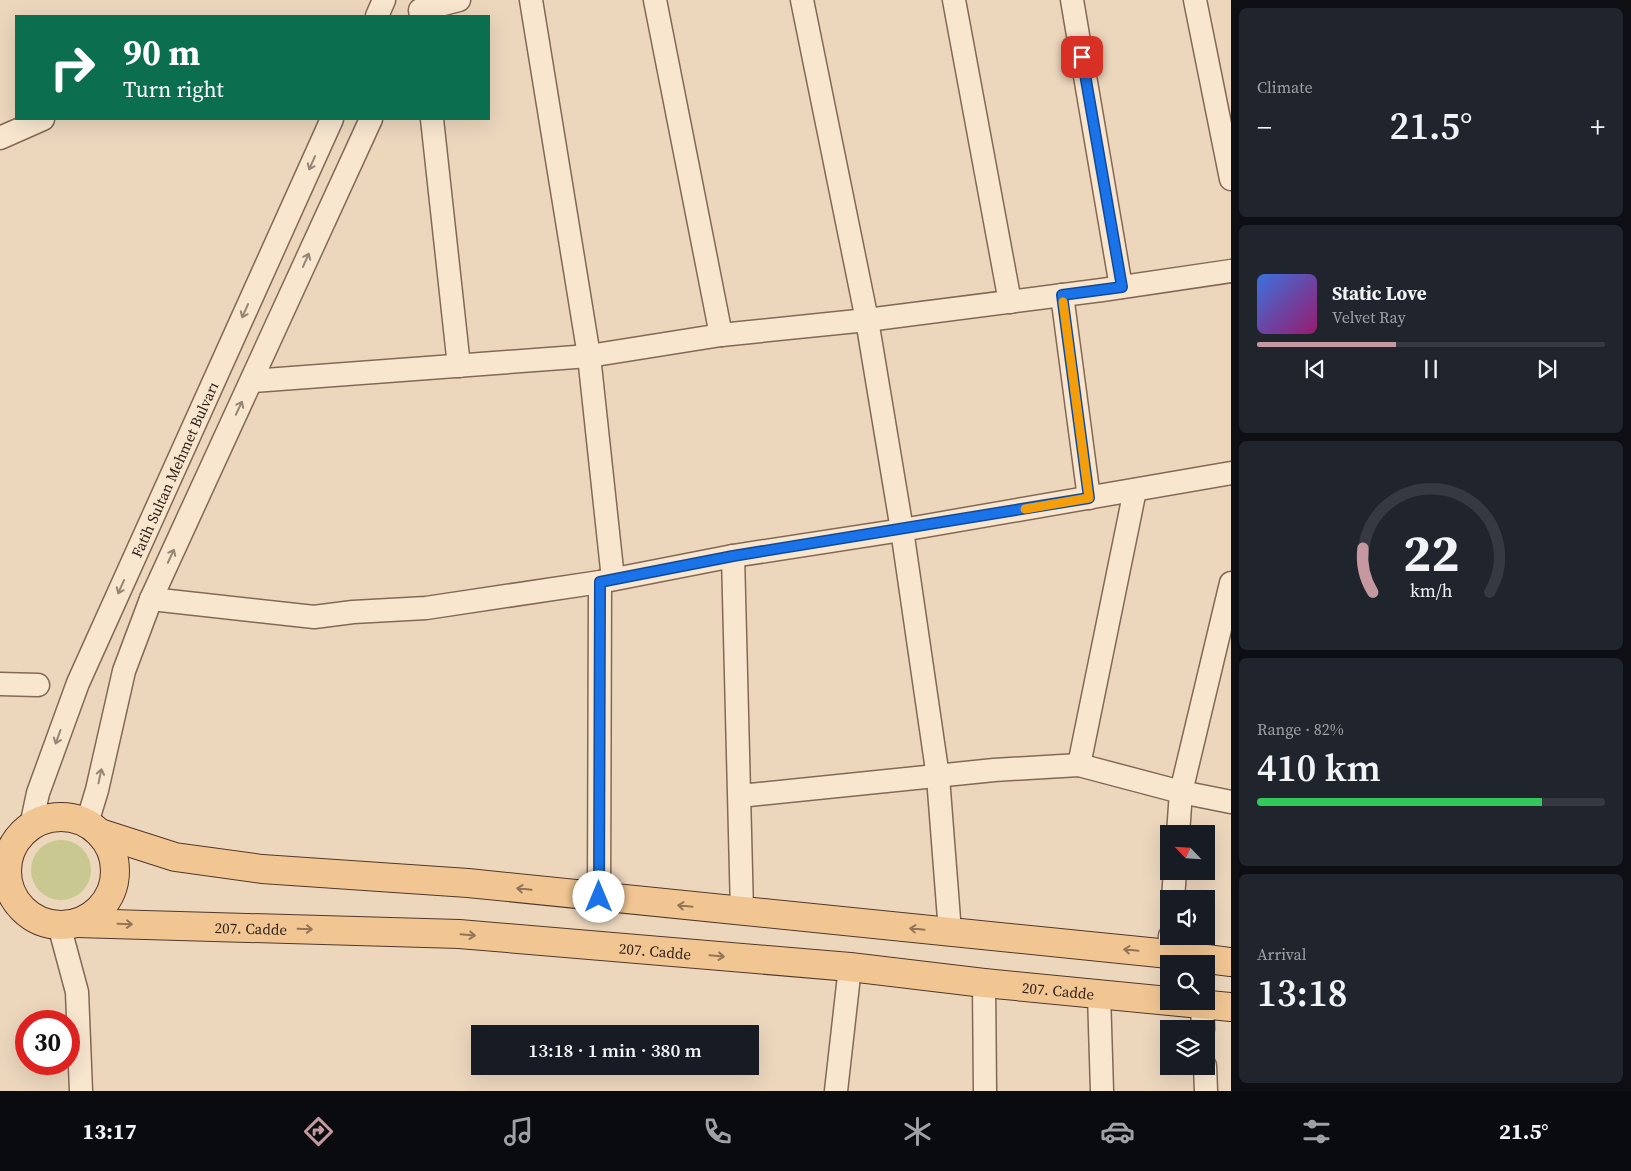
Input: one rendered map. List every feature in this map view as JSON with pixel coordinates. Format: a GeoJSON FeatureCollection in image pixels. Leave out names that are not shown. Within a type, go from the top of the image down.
{"type":"FeatureCollection","features":[{"type":"Feature","properties":{"kind":"main road"},"geometry":{"type":"LineString","coordinates":[[59,923],[25,912],[14,898],[8,882],[8,864],[18,831],[49,818],[68,817],[175,857],[262,869],[468,884],[950,932],[1160,944]]}},
{"type":"Feature","properties":{"kind":"main road"},"geometry":{"type":"LineString","coordinates":[[0,916],[59,923],[93,915],[106,901],[114,884],[116,866],[110,849],[94,828]]}},
{"type":"Feature","properties":{"kind":"main road","name":"207. Cadde"},"geometry":{"type":"LineString","coordinates":[[59,923],[459,934],[850,967],[1099,994],[1203,1017],[1231,1008]]}},
{"type":"Feature","properties":{"kind":"main road"},"geometry":{"type":"LineString","coordinates":[[1169,945],[1231,962]]}},
{"type":"Feature","properties":{"kind":"street"},"geometry":{"type":"LineString","coordinates":[[377,15],[384,0]]}},
{"type":"Feature","properties":{"kind":"street"},"geometry":{"type":"LineString","coordinates":[[421,11],[459,0]]}},
{"type":"Feature","properties":{"kind":"street"},"geometry":{"type":"LineString","coordinates":[[531,0],[589,356],[606,580],[599,897]]}},
{"type":"Feature","properties":{"kind":"street"},"geometry":{"type":"LineString","coordinates":[[655,0],[721,336]]}},
{"type":"Feature","properties":{"kind":"street"},"geometry":{"type":"LineString","coordinates":[[802,0],[867,320],[902,530],[938,777],[950,932]]}},
{"type":"Feature","properties":{"kind":"street"},"geometry":{"type":"LineString","coordinates":[[954,0],[1010,302]]}},
{"type":"Feature","properties":{"kind":"street"},"geometry":{"type":"LineString","coordinates":[[1072,0],[1122,287]]}},
{"type":"Feature","properties":{"kind":"street"},"geometry":{"type":"LineString","coordinates":[[1195,0],[1231,180]]}},
{"type":"Feature","properties":{"kind":"street"},"geometry":{"type":"LineString","coordinates":[[0,138],[41,120]]}},
{"type":"Feature","properties":{"kind":"street","name":"Fatih Sultan Mehmet Bulvarı"},"geometry":{"type":"LineString","coordinates":[[18,831],[38,793],[78,683],[332,120]]}},
{"type":"Feature","properties":{"kind":"street"},"geometry":{"type":"LineString","coordinates":[[94,828],[97,790],[124,671],[151,598],[371,120]]}},
{"type":"Feature","properties":{"kind":"street"},"geometry":{"type":"LineString","coordinates":[[432,120],[459,366]]}},
{"type":"Feature","properties":{"kind":"street"},"geometry":{"type":"LineString","coordinates":[[252,381],[589,356],[721,336],[1010,302],[1231,271]]}},
{"type":"Feature","properties":{"kind":"street"},"geometry":{"type":"LineString","coordinates":[[1062,295],[1089,498]]}},
{"type":"Feature","properties":{"kind":"street"},"geometry":{"type":"LineString","coordinates":[[151,598],[314,617],[353,612],[426,608],[606,580],[733,556],[902,530],[1231,474]]}},
{"type":"Feature","properties":{"kind":"street"},"geometry":{"type":"LineString","coordinates":[[1079,765],[1136,490]]}},
{"type":"Feature","properties":{"kind":"street"},"geometry":{"type":"LineString","coordinates":[[733,556],[742,912]]}},
{"type":"Feature","properties":{"kind":"street"},"geometry":{"type":"LineString","coordinates":[[1179,825],[1181,792],[1231,584]]}},
{"type":"Feature","properties":{"kind":"street"},"geometry":{"type":"LineString","coordinates":[[0,684],[38,685]]}},
{"type":"Feature","properties":{"kind":"street"},"geometry":{"type":"LineString","coordinates":[[740,796],[994,770],[1079,765],[1181,792],[1231,802]]}},
{"type":"Feature","properties":{"kind":"street"},"geometry":{"type":"LineString","coordinates":[[59,923],[77,992],[81,1091]]}},
{"type":"Feature","properties":{"kind":"street"},"geometry":{"type":"LineString","coordinates":[[836,1091],[850,967]]}},
{"type":"Feature","properties":{"kind":"street"},"geometry":{"type":"LineString","coordinates":[[984,983],[985,1091]]}},
{"type":"Feature","properties":{"kind":"street"},"geometry":{"type":"LineString","coordinates":[[1099,994],[1102,1091]]}},
{"type":"Feature","properties":{"kind":"street"},"geometry":{"type":"LineString","coordinates":[[1205,1075],[1206,1091]]}},
{"type":"Feature","properties":{"kind":"shaded area"},"geometry":{"type":"Polygon","coordinates":[[[55,840],[67,840],[78,845],[86,853],[91,864],[89,882],[78,895],[67,900],[55,900],[44,895],[36,887],[31,876],[31,864],[36,853],[44,845],[55,840]]]}},
{"type":"Feature","properties":{"kind":"slow traffic"},"geometry":{"type":"LineString","coordinates":[[1025,509],[1089,498],[1063,302]]}},
{"type":"Feature","properties":{"kind":"route"},"geometry":{"type":"LineString","coordinates":[[599,897],[600,582],[733,556],[902,530],[1089,498],[1062,295],[1122,287],[1082,57]]}}]}
